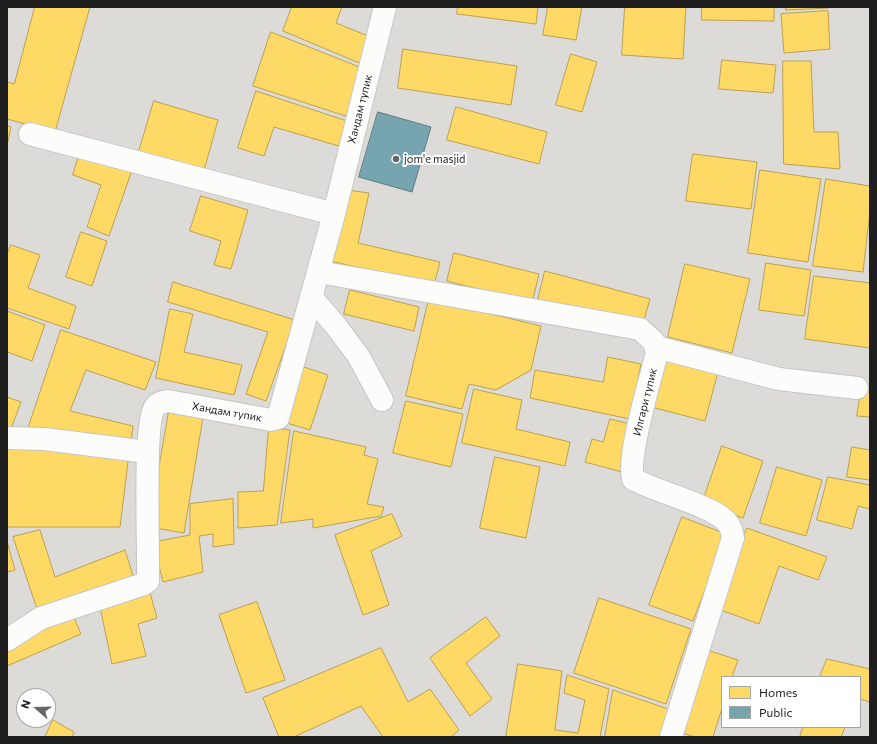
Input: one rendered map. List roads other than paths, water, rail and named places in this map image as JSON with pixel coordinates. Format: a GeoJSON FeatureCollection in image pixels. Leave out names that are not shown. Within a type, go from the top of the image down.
{"type":"FeatureCollection","features":[{"type":"Feature","properties":{"kind":"street","name":"Хандам тупик"},"geometry":{"type":"LineString","coordinates":[[7,640],[40,618],[144,584],[148,581],[148,452],[152,416],[154,408],[159,402],[168,401],[271,420],[278,418],[319,272],[385,7]]}},
{"type":"Feature","properties":{"kind":"street"},"geometry":{"type":"LineString","coordinates":[[30,134],[334,214]]}},
{"type":"Feature","properties":{"kind":"street"},"geometry":{"type":"LineString","coordinates":[[319,272],[640,329],[648,336],[656,347],[779,379],[857,388]]}},
{"type":"Feature","properties":{"kind":"street"},"geometry":{"type":"LineString","coordinates":[[311,297],[336,326],[359,357],[382,400]]}},
{"type":"Feature","properties":{"kind":"street","name":"Илгари тупик"},"geometry":{"type":"LineString","coordinates":[[656,347],[657,353],[635,442],[631,471],[633,479],[708,510],[725,520],[732,528],[733,538],[671,737]]}},
{"type":"Feature","properties":{"kind":"street"},"geometry":{"type":"LineString","coordinates":[[7,438],[44,439],[148,452]]}},
{"type":"Feature","properties":{"kind":"place","name":"jom'e masjid"},"geometry":{"type":"Point","coordinates":[396,159]}}]}
